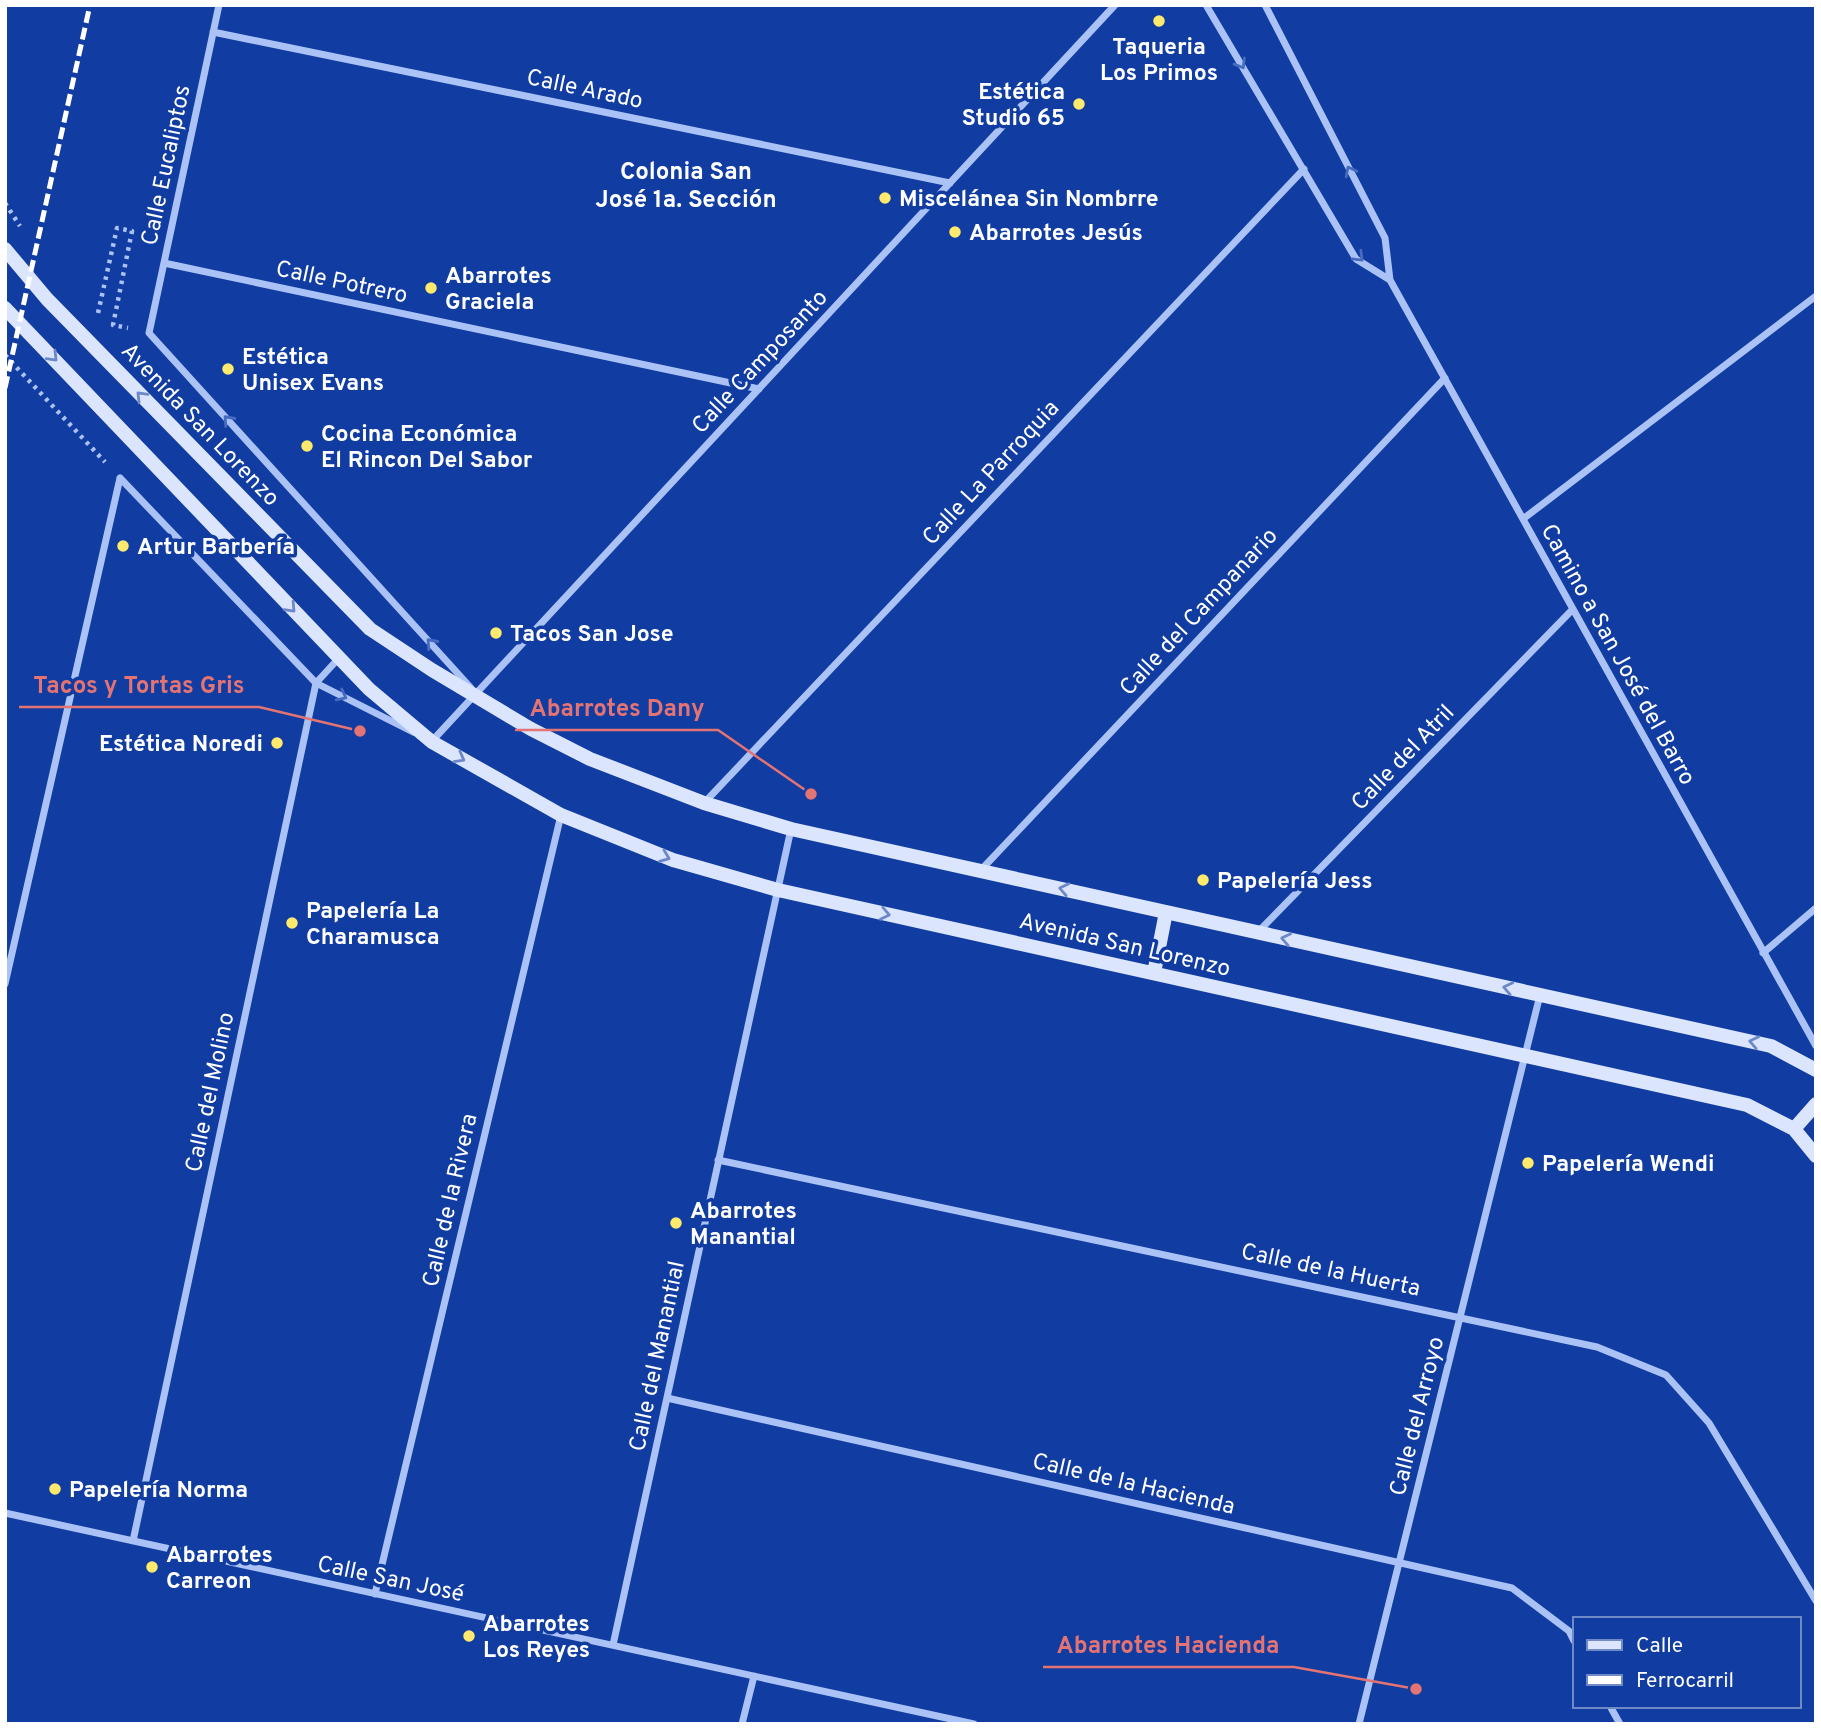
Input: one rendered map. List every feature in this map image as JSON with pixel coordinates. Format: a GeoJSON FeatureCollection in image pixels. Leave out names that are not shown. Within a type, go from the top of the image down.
{"type":"FeatureCollection","features":[{"type":"Feature","properties":{"kind":"street","name":"Calle Eucaliptos"},"geometry":{"type":"LineString","coordinates":[[149,333],[219,5]]}},
{"type":"Feature","properties":{"kind":"street","name":"Calle Camposanto"},"geometry":{"type":"LineString","coordinates":[[432,742],[1115,5]]}},
{"type":"Feature","properties":{"kind":"street","name":"Camino a San José del Barro"},"geometry":{"type":"LineString","coordinates":[[1206,5],[1356,259],[1390,280]]}},
{"type":"Feature","properties":{"kind":"street","name":"Camino a San José del Barro"},"geometry":{"type":"LineString","coordinates":[[1265,5],[1385,238],[1390,280],[1816,1046]]}},
{"type":"Feature","properties":{"kind":"street","name":"Calle Arado"},"geometry":{"type":"LineString","coordinates":[[213,32],[950,183]]}},
{"type":"Feature","properties":{"kind":"street","name":"Calle La Parroquia"},"geometry":{"type":"LineString","coordinates":[[704,803],[1304,169]]}},
{"type":"Feature","properties":{"kind":"street","name":"Avenida San Lorenzo"},"geometry":{"type":"LineString","coordinates":[[5,249],[47,299],[370,629],[402,652],[477,694],[531,729],[590,759],[704,803],[791,829],[1771,1046],[1816,1070]]}},
{"type":"Feature","properties":{"kind":"street","name":"Calle Potrero"},"geometry":{"type":"LineString","coordinates":[[164,263],[759,389]]}},
{"type":"Feature","properties":{"kind":"street"},"geometry":{"type":"LineString","coordinates":[[1523,519],[1816,296]]}},
{"type":"Feature","properties":{"kind":"street","name":"Avenida San Lorenzo"},"geometry":{"type":"LineString","coordinates":[[5,308],[338,659],[432,742]]}},
{"type":"Feature","properties":{"kind":"street","name":"Avenida San Lorenzo"},"geometry":{"type":"LineString","coordinates":[[149,333],[477,694]]}},
{"type":"Feature","properties":{"kind":"street","name":"Calle del Campanario"},"geometry":{"type":"LineString","coordinates":[[980,871],[1445,378]]}},
{"type":"Feature","properties":{"kind":"street","name":"Avenida San Lorenzo"},"geometry":{"type":"LineString","coordinates":[[120,478],[316,683],[432,742],[561,815],[673,860],[778,890],[1747,1105],[1794,1129],[1816,1156]]}},
{"type":"Feature","properties":{"kind":"street"},"geometry":{"type":"LineString","coordinates":[[5,984],[120,478]]}},
{"type":"Feature","properties":{"kind":"street","name":"Calle del Atril"},"geometry":{"type":"LineString","coordinates":[[1258,932],[1573,609]]}},
{"type":"Feature","properties":{"kind":"street"},"geometry":{"type":"LineString","coordinates":[[316,683],[338,659]]}},
{"type":"Feature","properties":{"kind":"street","name":"Calle del Molino"},"geometry":{"type":"LineString","coordinates":[[133,1541],[316,683]]}},
{"type":"Feature","properties":{"kind":"street","name":"Calle de la Rivera"},"geometry":{"type":"LineString","coordinates":[[375,1594],[561,815]]}},
{"type":"Feature","properties":{"kind":"street","name":"Calle del Manantial"},"geometry":{"type":"LineString","coordinates":[[613,1645],[791,829]]}},
{"type":"Feature","properties":{"kind":"street"},"geometry":{"type":"LineString","coordinates":[[1763,953],[1816,908]]}},
{"type":"Feature","properties":{"kind":"street"},"geometry":{"type":"LineString","coordinates":[[1154,974],[1166,912]]}},
{"type":"Feature","properties":{"kind":"street","name":"Calle del Arroyo"},"geometry":{"type":"LineString","coordinates":[[1359,1724],[1540,995]]}},
{"type":"Feature","properties":{"kind":"street"},"geometry":{"type":"LineString","coordinates":[[1794,1129],[1816,1104]]}},
{"type":"Feature","properties":{"kind":"street","name":"Calle de la Huerta"},"geometry":{"type":"LineString","coordinates":[[718,1160],[1460,1315],[1597,1347],[1665,1375],[1709,1423],[1816,1601]]}},
{"type":"Feature","properties":{"kind":"street","name":"Calle de la Hacienda"},"geometry":{"type":"LineString","coordinates":[[667,1398],[1512,1588],[1569,1631],[1573,1639]]}},
{"type":"Feature","properties":{"kind":"street","name":"Calle San José"},"geometry":{"type":"LineString","coordinates":[[5,1513],[974,1724]]}},
{"type":"Feature","properties":{"kind":"street"},"geometry":{"type":"LineString","coordinates":[[743,1724],[754,1676]]}},
{"type":"Feature","properties":{"kind":"street"},"geometry":{"type":"LineString","coordinates":[[1611,1708],[1620,1724]]}},
{"type":"Feature","properties":{"kind":"path"},"geometry":{"type":"LineString","coordinates":[[97,317],[117,228],[132,231],[113,325],[149,333]]}},
{"type":"Feature","properties":{"kind":"path"},"geometry":{"type":"LineString","coordinates":[[5,355],[120,478]]}},
{"type":"Feature","properties":{"kind":"railway"},"geometry":{"type":"LineString","coordinates":[[5,388],[90,5]]}},
{"type":"Feature","properties":{"kind":"place","name":"Taqueria Los Primos"},"geometry":{"type":"Point","coordinates":[1159,21]}},
{"type":"Feature","properties":{"kind":"place","name":"Estética Studio 65"},"geometry":{"type":"Point","coordinates":[1079,104]}},
{"type":"Feature","properties":{"kind":"place","name":"Miscelánea Sin Nombrre"},"geometry":{"type":"Point","coordinates":[885,198]}},
{"type":"Feature","properties":{"kind":"place","name":"Abarrotes Jesús"},"geometry":{"type":"Point","coordinates":[955,232]}},
{"type":"Feature","properties":{"kind":"place","name":"Abarrotes Graciela"},"geometry":{"type":"Point","coordinates":[431,288]}},
{"type":"Feature","properties":{"kind":"place","name":"Estética Unisex Evans"},"geometry":{"type":"Point","coordinates":[228,369]}},
{"type":"Feature","properties":{"kind":"place","name":"Cocina Económica El Rincon Del Sabor"},"geometry":{"type":"Point","coordinates":[307,446]}},
{"type":"Feature","properties":{"kind":"place","name":"Artur Barbería"},"geometry":{"type":"Point","coordinates":[123,546]}},
{"type":"Feature","properties":{"kind":"place","name":"Tacos San Jose"},"geometry":{"type":"Point","coordinates":[496,633]}},
{"type":"Feature","properties":{"kind":"place","name":"Tacos y Tortas Gris"},"geometry":{"type":"Point","coordinates":[360,731]}},
{"type":"Feature","properties":{"kind":"place","name":"Estética Noredi"},"geometry":{"type":"Point","coordinates":[277,743]}},
{"type":"Feature","properties":{"kind":"place","name":"Abarrotes Dany"},"geometry":{"type":"Point","coordinates":[811,794]}},
{"type":"Feature","properties":{"kind":"place","name":"Papelería Jess"},"geometry":{"type":"Point","coordinates":[1203,880]}},
{"type":"Feature","properties":{"kind":"place","name":"Papelería La Charamusca"},"geometry":{"type":"Point","coordinates":[292,923]}},
{"type":"Feature","properties":{"kind":"place","name":"Papelería Wendi"},"geometry":{"type":"Point","coordinates":[1528,1163]}},
{"type":"Feature","properties":{"kind":"place","name":"Abarrotes Manantial"},"geometry":{"type":"Point","coordinates":[676,1223]}},
{"type":"Feature","properties":{"kind":"place","name":"Papelería Norma"},"geometry":{"type":"Point","coordinates":[55,1489]}},
{"type":"Feature","properties":{"kind":"place","name":"Abarrotes Carreon"},"geometry":{"type":"Point","coordinates":[152,1567]}},
{"type":"Feature","properties":{"kind":"place","name":"Abarrotes Los Reyes"},"geometry":{"type":"Point","coordinates":[469,1636]}},
{"type":"Feature","properties":{"kind":"place","name":"Abarrotes Hacienda"},"geometry":{"type":"Point","coordinates":[1416,1689]}},
{"type":"Feature","properties":{"kind":"district","name":"Colonia San José 1a. Sección"},"geometry":{"type":"Point","coordinates":[686,185]}}]}
